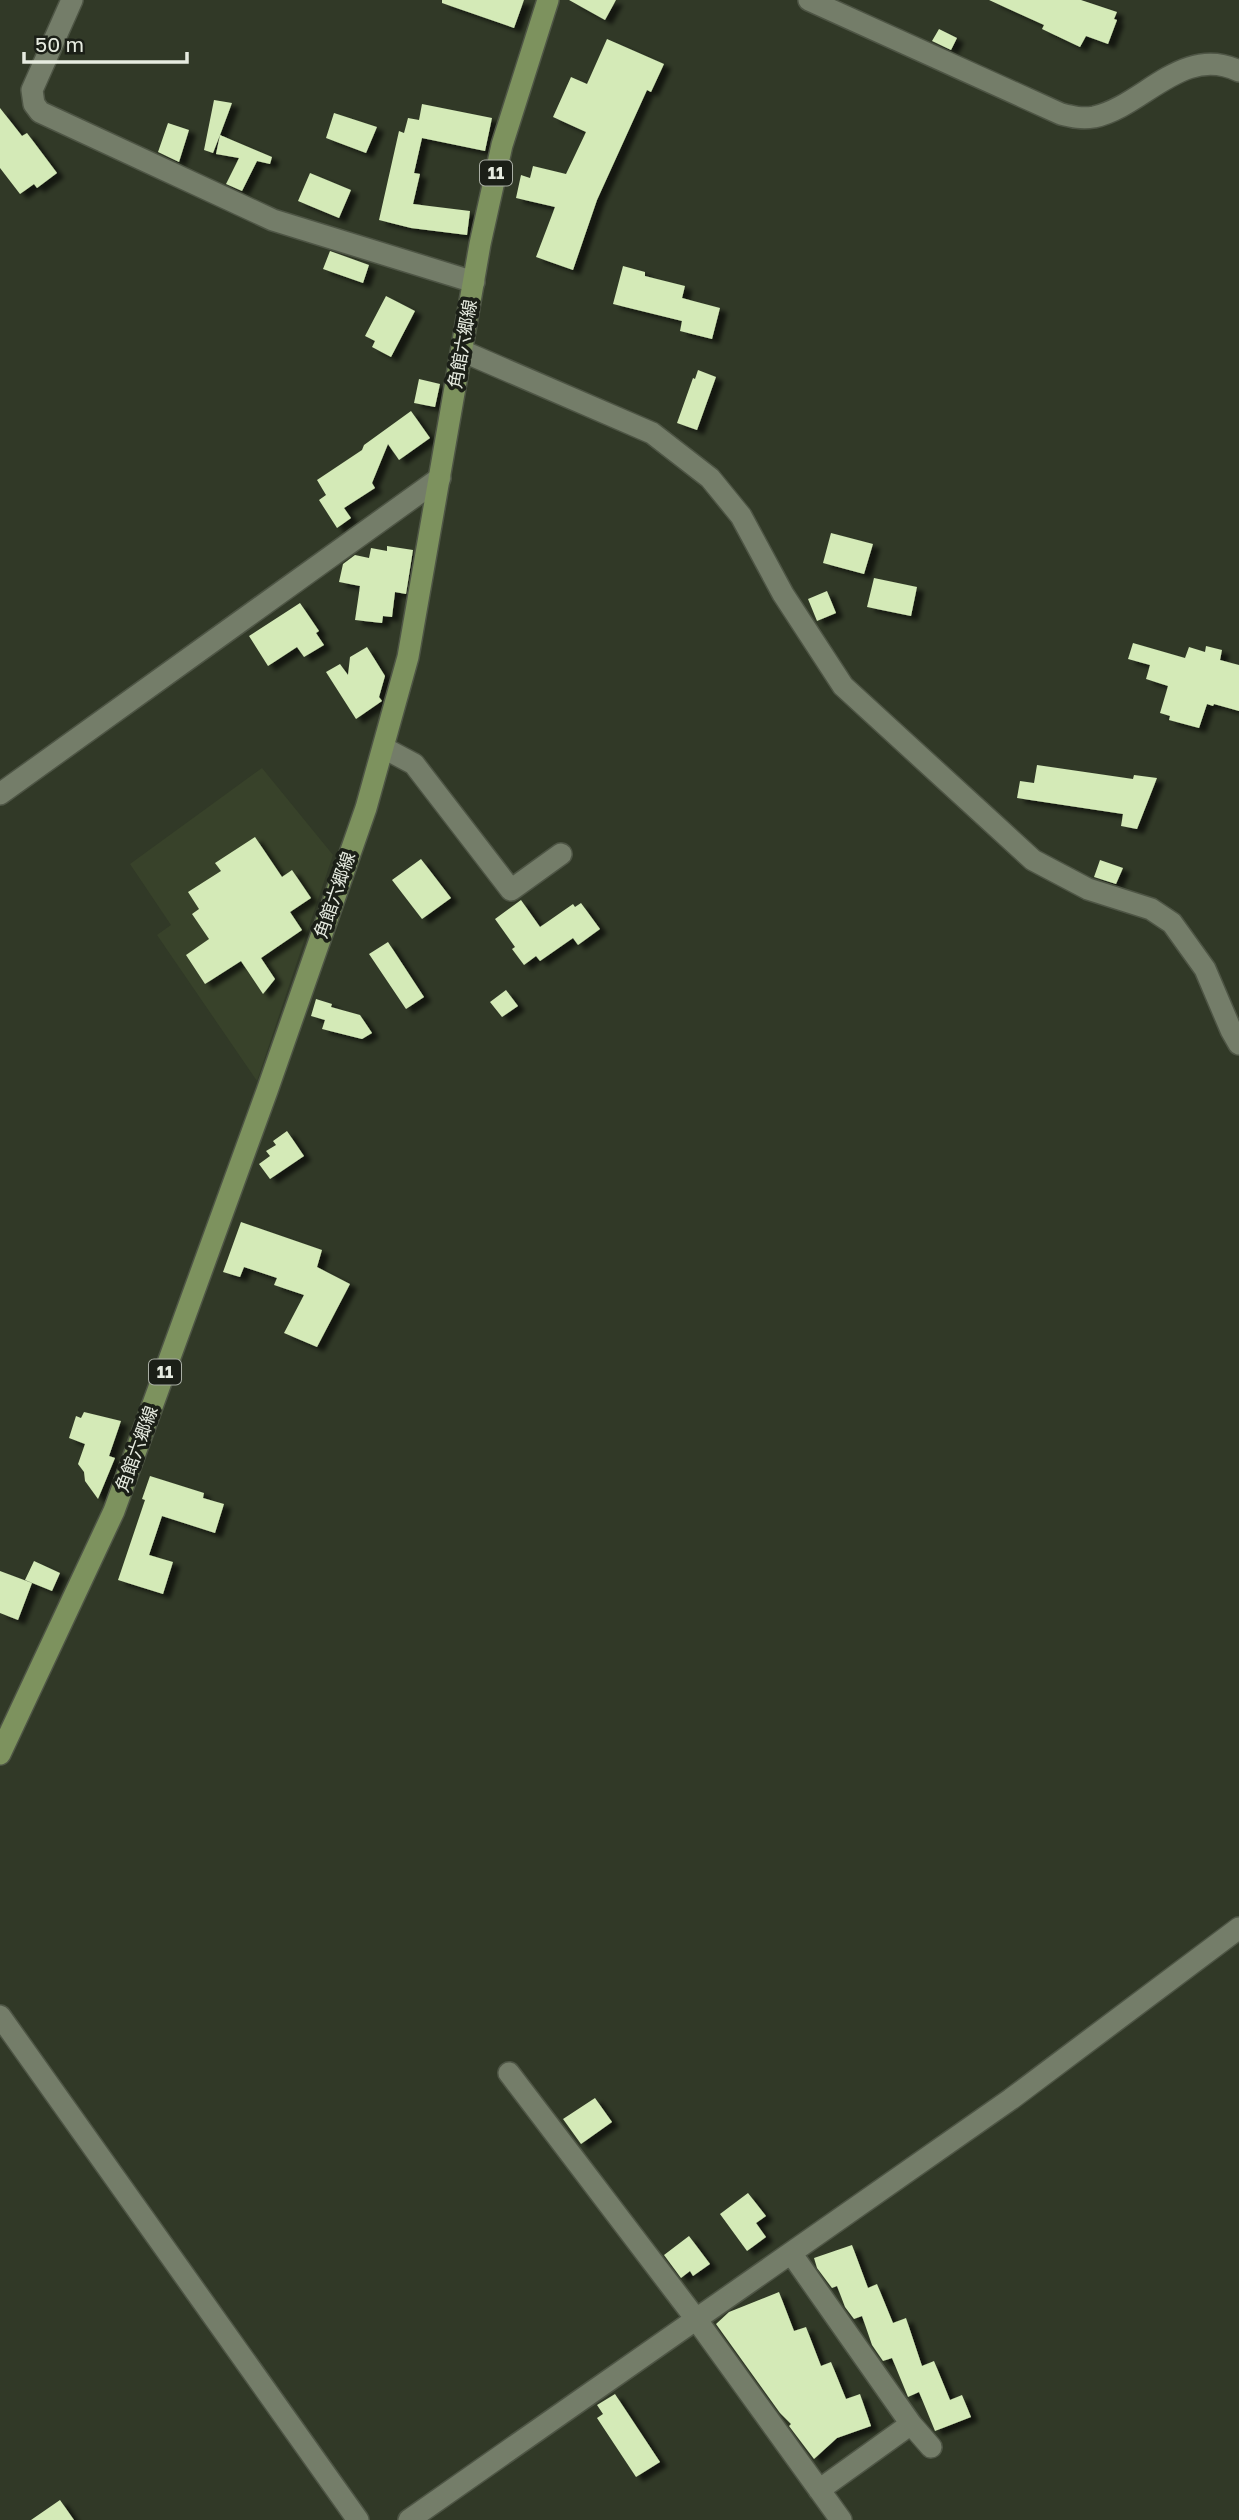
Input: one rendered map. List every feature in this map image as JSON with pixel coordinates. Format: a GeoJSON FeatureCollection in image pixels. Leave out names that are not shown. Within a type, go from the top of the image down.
{"type":"FeatureCollection","features":[{"type":"Feature","properties":{"kind":"main road","name":"角館六郷線"},"geometry":{"type":"LineString","coordinates":[[0,1754],[114,1511],[267,1091],[384,748],[408,657],[474,282],[502,145],[548,0]]}},
{"type":"Feature","properties":{"kind":"street"},"geometry":{"type":"LineString","coordinates":[[72,0],[32,90],[34,104],[40,112],[273,220],[474,282]]}},
{"type":"Feature","properties":{"kind":"street"},"geometry":{"type":"LineString","coordinates":[[809,0],[1049,108],[1079,118],[1095,117],[1165,78],[1193,66],[1215,64],[1239,71]]}},
{"type":"Feature","properties":{"kind":"street"},"geometry":{"type":"LineString","coordinates":[[462,351],[652,433],[710,478],[741,516],[783,594],[843,686],[1033,860],[1088,888],[1150,909],[1172,923],[1205,969],[1239,1043]]}},
{"type":"Feature","properties":{"kind":"street"},"geometry":{"type":"LineString","coordinates":[[0,794],[440,478]]}},
{"type":"Feature","properties":{"kind":"street"},"geometry":{"type":"LineString","coordinates":[[384,748],[414,764],[511,890],[561,853]]}},
{"type":"Feature","properties":{"kind":"street"},"geometry":{"type":"LineString","coordinates":[[409,2520],[1011,2099],[1239,1928]]}},
{"type":"Feature","properties":{"kind":"street"},"geometry":{"type":"LineString","coordinates":[[0,2016],[358,2520]]}},
{"type":"Feature","properties":{"kind":"street"},"geometry":{"type":"LineString","coordinates":[[509,2073],[696,2319],[841,2520]]}},
{"type":"Feature","properties":{"kind":"street"},"geometry":{"type":"LineString","coordinates":[[791,2253],[911,2424],[931,2447]]}},
{"type":"Feature","properties":{"kind":"street"},"geometry":{"type":"LineString","coordinates":[[819,2490],[911,2424]]}},
{"type":"Feature","properties":{"kind":"shaded area"},"geometry":{"type":"Polygon","coordinates":[[[262,768],[333,855],[257,1081],[157,935],[171,925],[130,864],[262,768]]]}},
{"type":"Feature","properties":{"kind":"building"},"geometry":{"type":"Polygon","coordinates":[[[442,0],[524,0],[514,28],[442,3],[442,0]]]}},
{"type":"Feature","properties":{"kind":"building"},"geometry":{"type":"Polygon","coordinates":[[[569,0],[616,0],[605,20],[569,0]]]}},
{"type":"Feature","properties":{"kind":"building"},"geometry":{"type":"Polygon","coordinates":[[[989,0],[1081,0],[1117,12],[1114,19],[1117,20],[1108,44],[1086,36],[1080,47],[1042,29],[1044,25],[989,0]]]}},
{"type":"Feature","properties":{"kind":"building"},"geometry":{"type":"Polygon","coordinates":[[[939,29],[957,38],[951,50],[932,41],[939,29]]]}},
{"type":"Feature","properties":{"kind":"building"},"geometry":{"type":"Polygon","coordinates":[[[607,39],[664,64],[651,92],[647,90],[597,200],[573,270],[536,257],[555,207],[516,198],[521,175],[530,178],[533,166],[566,174],[586,132],[553,117],[571,77],[587,84],[607,39]]]}},
{"type":"Feature","properties":{"kind":"building"},"geometry":{"type":"Polygon","coordinates":[[[214,100],[232,103],[213,153],[204,150],[214,100]]]}},
{"type":"Feature","properties":{"kind":"building"},"geometry":{"type":"Polygon","coordinates":[[[422,104],[492,118],[485,151],[422,138],[414,173],[420,174],[413,204],[470,211],[467,235],[411,228],[379,220],[399,131],[404,133],[408,118],[419,120],[422,104]]]}},
{"type":"Feature","properties":{"kind":"building"},"geometry":{"type":"Polygon","coordinates":[[[0,108],[22,136],[27,133],[57,173],[37,188],[34,184],[20,194],[0,168],[0,108]]]}},
{"type":"Feature","properties":{"kind":"building"},"geometry":{"type":"Polygon","coordinates":[[[334,113],[377,127],[366,153],[326,138],[334,113]]]}},
{"type":"Feature","properties":{"kind":"building"},"geometry":{"type":"Polygon","coordinates":[[[168,123],[189,130],[179,162],[158,152],[168,123]]]}},
{"type":"Feature","properties":{"kind":"building"},"geometry":{"type":"Polygon","coordinates":[[[220,135],[272,157],[270,164],[257,161],[242,191],[226,184],[239,158],[216,154],[220,135]]]}},
{"type":"Feature","properties":{"kind":"building"},"geometry":{"type":"Polygon","coordinates":[[[310,173],[351,190],[339,218],[298,201],[310,173]]]}},
{"type":"Feature","properties":{"kind":"building"},"geometry":{"type":"Polygon","coordinates":[[[330,251],[369,265],[363,283],[323,269],[330,251]]]}},
{"type":"Feature","properties":{"kind":"building"},"geometry":{"type":"Polygon","coordinates":[[[623,266],[645,272],[645,276],[685,286],[682,298],[720,308],[712,339],[680,331],[682,321],[613,304],[623,266]]]}},
{"type":"Feature","properties":{"kind":"building"},"geometry":{"type":"Polygon","coordinates":[[[386,296],[415,311],[391,357],[372,347],[375,341],[365,336],[386,296]]]}},
{"type":"Feature","properties":{"kind":"building"},"geometry":{"type":"Polygon","coordinates":[[[698,370],[716,377],[697,430],[677,423],[698,370]]]}},
{"type":"Feature","properties":{"kind":"building"},"geometry":{"type":"Polygon","coordinates":[[[419,379],[440,384],[435,407],[414,403],[419,379]]]}},
{"type":"Feature","properties":{"kind":"building"},"geometry":{"type":"Polygon","coordinates":[[[411,411],[430,438],[399,460],[388,444],[372,483],[375,488],[344,508],[351,518],[337,528],[319,500],[326,495],[317,480],[362,450],[364,445],[411,411]]]}},
{"type":"Feature","properties":{"kind":"building"},"geometry":{"type":"Polygon","coordinates":[[[831,533],[873,544],[864,574],[823,563],[831,533]]]}},
{"type":"Feature","properties":{"kind":"building"},"geometry":{"type":"Polygon","coordinates":[[[387,546],[413,550],[406,594],[395,592],[392,617],[383,616],[382,623],[355,620],[360,586],[339,582],[343,564],[355,555],[369,558],[371,548],[387,551],[387,546]]]}},
{"type":"Feature","properties":{"kind":"building"},"geometry":{"type":"Polygon","coordinates":[[[874,578],[917,587],[911,616],[867,607],[874,578]]]}},
{"type":"Feature","properties":{"kind":"building"},"geometry":{"type":"Polygon","coordinates":[[[827,591],[836,613],[817,621],[808,599],[827,591]]]}},
{"type":"Feature","properties":{"kind":"building"},"geometry":{"type":"Polygon","coordinates":[[[300,603],[319,631],[316,633],[324,645],[304,657],[297,647],[268,666],[249,636],[300,603]]]}},
{"type":"Feature","properties":{"kind":"building"},"geometry":{"type":"Polygon","coordinates":[[[1133,643],[1185,658],[1189,647],[1205,652],[1206,646],[1222,650],[1220,660],[1239,665],[1239,711],[1207,704],[1199,728],[1169,720],[1170,716],[1160,713],[1168,686],[1146,679],[1150,665],[1128,659],[1133,643]]]}},
{"type":"Feature","properties":{"kind":"building"},"geometry":{"type":"Polygon","coordinates":[[[367,647],[385,676],[379,697],[382,701],[356,719],[326,672],[340,664],[348,675],[350,657],[367,647]]]}},
{"type":"Feature","properties":{"kind":"building"},"geometry":{"type":"Polygon","coordinates":[[[1037,765],[1133,779],[1134,775],[1157,778],[1137,829],[1121,826],[1123,814],[1017,798],[1020,781],[1034,783],[1037,765]]]}},
{"type":"Feature","properties":{"kind":"building"},"geometry":{"type":"Polygon","coordinates":[[[255,837],[282,877],[292,870],[311,898],[290,912],[302,930],[261,958],[275,979],[263,994],[241,961],[205,984],[186,955],[209,939],[192,914],[199,909],[188,892],[221,871],[215,863],[255,837]]]}},
{"type":"Feature","properties":{"kind":"building"},"geometry":{"type":"Polygon","coordinates":[[[421,859],[451,898],[422,919],[392,880],[421,859]]]}},
{"type":"Feature","properties":{"kind":"building"},"geometry":{"type":"Polygon","coordinates":[[[1100,860],[1123,868],[1116,884],[1094,877],[1100,860]]]}},
{"type":"Feature","properties":{"kind":"building"},"geometry":{"type":"Polygon","coordinates":[[[521,900],[540,927],[573,904],[575,907],[581,903],[600,929],[578,945],[573,938],[540,961],[536,956],[524,965],[495,919],[521,900]]]}},
{"type":"Feature","properties":{"kind":"building"},"geometry":{"type":"Polygon","coordinates":[[[388,942],[424,997],[406,1009],[369,954],[388,942]]]}},
{"type":"Feature","properties":{"kind":"building"},"geometry":{"type":"Polygon","coordinates":[[[506,990],[518,1006],[502,1017],[490,1002],[506,990]]]}},
{"type":"Feature","properties":{"kind":"building"},"geometry":{"type":"Polygon","coordinates":[[[316,999],[332,1004],[331,1007],[360,1015],[372,1033],[362,1039],[322,1029],[325,1020],[311,1016],[316,999]]]}},
{"type":"Feature","properties":{"kind":"building"},"geometry":{"type":"Polygon","coordinates":[[[287,1131],[304,1156],[270,1179],[259,1164],[270,1156],[266,1151],[276,1145],[273,1141],[287,1131]]]}},
{"type":"Feature","properties":{"kind":"building"},"geometry":{"type":"Polygon","coordinates":[[[241,1222],[322,1250],[317,1267],[350,1284],[317,1347],[284,1333],[304,1295],[274,1285],[277,1278],[244,1267],[240,1277],[223,1272],[241,1222]]]}},
{"type":"Feature","properties":{"kind":"building"},"geometry":{"type":"Polygon","coordinates":[[[84,1412],[121,1421],[109,1456],[115,1458],[98,1499],[85,1481],[84,1472],[78,1464],[85,1444],[69,1438],[76,1416],[81,1418],[84,1412]]]}},
{"type":"Feature","properties":{"kind":"building"},"geometry":{"type":"Polygon","coordinates":[[[150,1476],[204,1493],[203,1498],[224,1504],[215,1533],[162,1516],[149,1555],[173,1562],[163,1594],[118,1580],[145,1500],[142,1499],[150,1476]]]}},
{"type":"Feature","properties":{"kind":"building"},"geometry":{"type":"Polygon","coordinates":[[[34,1561],[60,1573],[52,1591],[25,1580],[34,1561]]]}},
{"type":"Feature","properties":{"kind":"building"},"geometry":{"type":"Polygon","coordinates":[[[0,1571],[32,1583],[18,1620],[0,1613],[0,1571]]]}},
{"type":"Feature","properties":{"kind":"building"},"geometry":{"type":"Polygon","coordinates":[[[595,2098],[612,2122],[581,2144],[563,2119],[595,2098]]]}},
{"type":"Feature","properties":{"kind":"building"},"geometry":{"type":"Polygon","coordinates":[[[748,2193],[766,2216],[756,2223],[766,2237],[747,2251],[720,2214],[748,2193]]]}},
{"type":"Feature","properties":{"kind":"building"},"geometry":{"type":"Polygon","coordinates":[[[689,2236],[710,2264],[693,2276],[690,2271],[681,2278],[664,2255],[689,2236]]]}},
{"type":"Feature","properties":{"kind":"building"},"geometry":{"type":"Polygon","coordinates":[[[852,2245],[868,2288],[877,2284],[893,2323],[906,2318],[922,2366],[934,2361],[950,2400],[962,2395],[971,2417],[935,2431],[919,2392],[908,2397],[892,2358],[883,2361],[872,2345],[862,2316],[854,2319],[845,2307],[837,2286],[832,2288],[817,2268],[814,2258],[852,2245]]]}},
{"type":"Feature","properties":{"kind":"building"},"geometry":{"type":"Polygon","coordinates":[[[779,2292],[794,2331],[806,2327],[821,2366],[831,2362],[846,2399],[860,2394],[871,2426],[837,2438],[814,2459],[716,2324],[729,2312],[779,2292]]]}},
{"type":"Feature","properties":{"kind":"building"},"geometry":{"type":"Polygon","coordinates":[[[615,2394],[660,2462],[636,2477],[597,2418],[603,2414],[597,2405],[615,2394]]]}},
{"type":"Feature","properties":{"kind":"building"},"geometry":{"type":"Polygon","coordinates":[[[60,2500],[74,2520],[31,2520],[60,2500]]]}}]}
